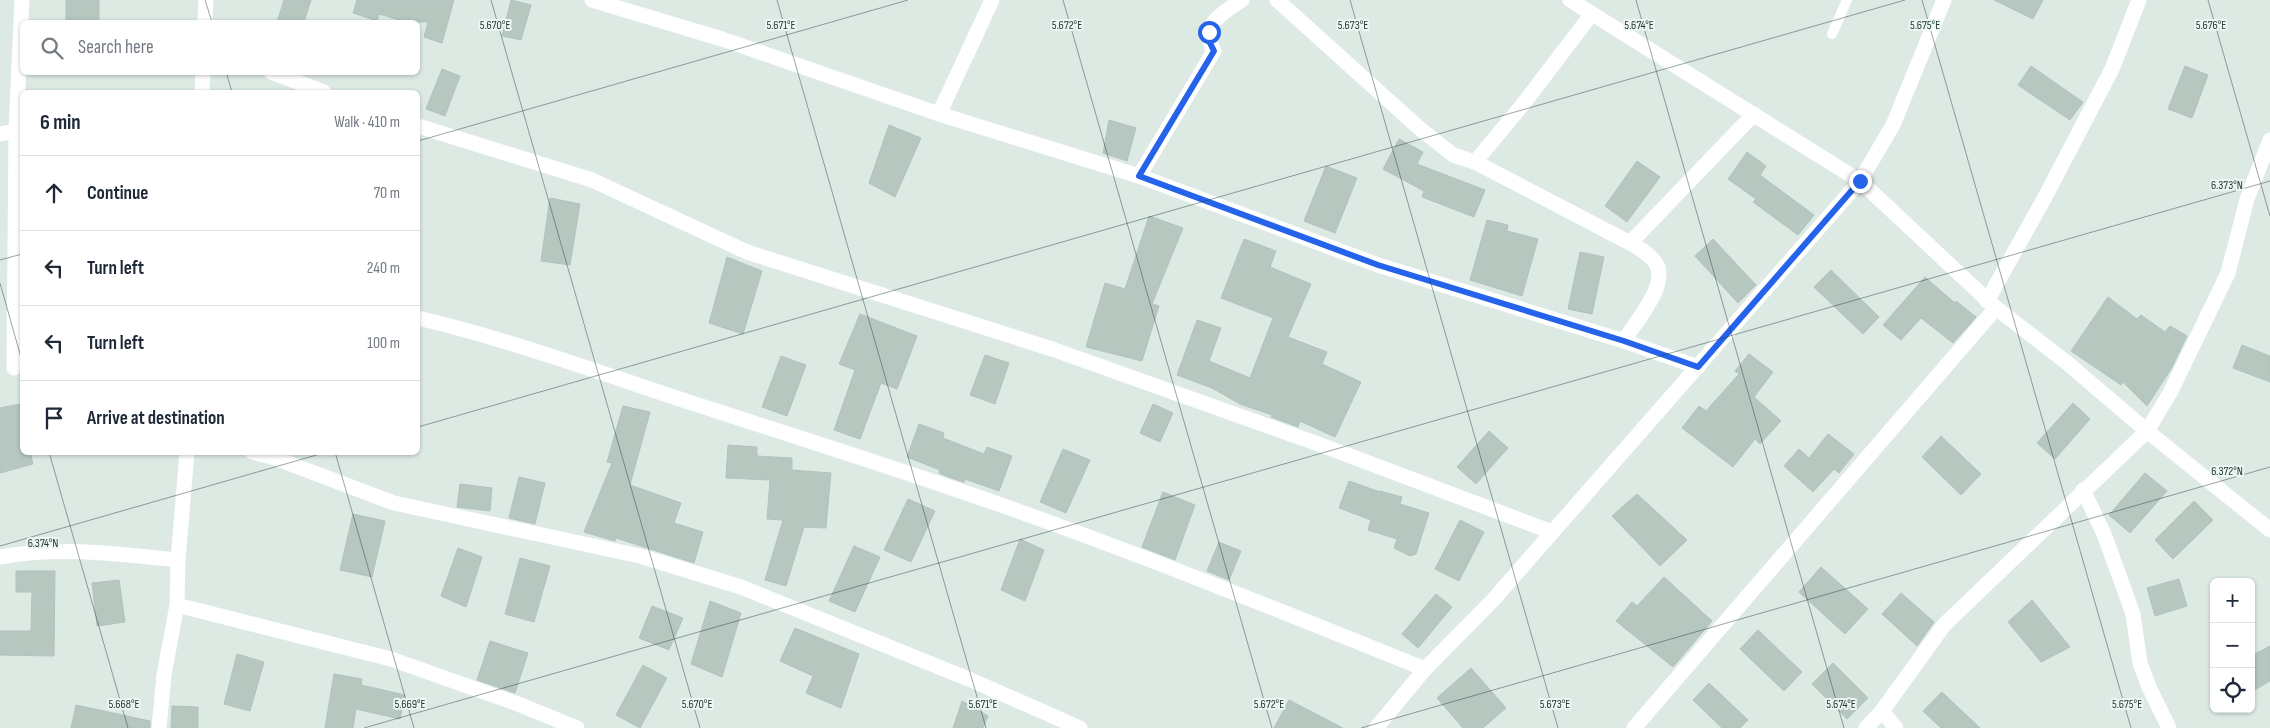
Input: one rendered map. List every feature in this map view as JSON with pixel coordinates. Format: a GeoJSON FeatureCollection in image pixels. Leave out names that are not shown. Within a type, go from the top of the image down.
{"type":"FeatureCollection","features":[{"type":"Feature","properties":{"kind":"street"},"geometry":{"type":"LineString","coordinates":[[21,20],[22,0]]}},
{"type":"Feature","properties":{"kind":"street"},"geometry":{"type":"LineString","coordinates":[[205,20],[206,0]]}},
{"type":"Feature","properties":{"kind":"street"},"geometry":{"type":"LineString","coordinates":[[592,0],[722,39],[939,114],[1139,176],[1378,265],[1624,341],[1698,367]]}},
{"type":"Feature","properties":{"kind":"street"},"geometry":{"type":"LineString","coordinates":[[939,114],[992,0]]}},
{"type":"Feature","properties":{"kind":"street"},"geometry":{"type":"LineString","coordinates":[[1139,176],[1214,51],[1210,43],[1209,32],[1216,18],[1242,0]]}},
{"type":"Feature","properties":{"kind":"street"},"geometry":{"type":"LineString","coordinates":[[1277,0],[1418,127],[1453,155],[1475,162],[1648,254],[1656,263],[1660,274],[1658,288],[1624,341]]}},
{"type":"Feature","properties":{"kind":"street"},"geometry":{"type":"LineString","coordinates":[[1570,0],[1591,15],[1635,40],[1860,181],[1992,304],[2066,362],[2147,431],[2270,530]]}},
{"type":"Feature","properties":{"kind":"street"},"geometry":{"type":"LineString","coordinates":[[1376,728],[1425,669],[1494,599],[1860,181],[1893,125],[1944,0]]}},
{"type":"Feature","properties":{"kind":"street"},"geometry":{"type":"LineString","coordinates":[[1634,728],[1992,304],[2112,69],[2139,0]]}},
{"type":"Feature","properties":{"kind":"street"},"geometry":{"type":"LineString","coordinates":[[1475,162],[1524,103],[1591,15]]}},
{"type":"Feature","properties":{"kind":"street"},"geometry":{"type":"LineString","coordinates":[[12,369],[16,131],[20,44]]}},
{"type":"Feature","properties":{"kind":"street"},"geometry":{"type":"LineString","coordinates":[[202,90],[203,75]]}},
{"type":"Feature","properties":{"kind":"street"},"geometry":{"type":"LineString","coordinates":[[279,75],[319,90]]}},
{"type":"Feature","properties":{"kind":"street"},"geometry":{"type":"LineString","coordinates":[[1630,243],[1754,114]]}},
{"type":"Feature","properties":{"kind":"street"},"geometry":{"type":"LineString","coordinates":[[420,127],[592,180],[747,252],[1052,348],[1321,445],[1552,532]]}},
{"type":"Feature","properties":{"kind":"street"},"geometry":{"type":"LineString","coordinates":[[0,134],[16,131]]}},
{"type":"Feature","properties":{"kind":"street"},"geometry":{"type":"LineString","coordinates":[[1866,728],[1882,711],[1944,625],[2083,490],[2147,431],[2171,392],[2228,272],[2247,199],[2270,140]]}},
{"type":"Feature","properties":{"kind":"street"},"geometry":{"type":"LineString","coordinates":[[420,318],[456,327],[859,456],[1160,564],[1425,669]]}},
{"type":"Feature","properties":{"kind":"street"},"geometry":{"type":"LineString","coordinates":[[159,728],[164,675],[177,605],[178,560],[187,455]]}},
{"type":"Feature","properties":{"kind":"street"},"geometry":{"type":"LineString","coordinates":[[264,455],[394,503],[640,556],[741,586],[972,680],[1080,728]]}},
{"type":"Feature","properties":{"kind":"street"},"geometry":{"type":"LineString","coordinates":[[2083,490],[2104,534],[2134,614],[2140,663],[2149,687],[2169,728]]}},
{"type":"Feature","properties":{"kind":"street"},"geometry":{"type":"LineString","coordinates":[[0,557],[41,551],[86,551],[178,560]]}},
{"type":"Feature","properties":{"kind":"street"},"geometry":{"type":"LineString","coordinates":[[177,605],[391,659],[518,704],[577,728]]}},
{"type":"Feature","properties":{"kind":"street"},"geometry":{"type":"LineString","coordinates":[[1882,711],[1896,728]]}},
{"type":"Feature","properties":{"kind":"lane"},"geometry":{"type":"LineString","coordinates":[[1832,34],[1847,0]]}},
{"type":"Feature","properties":{"kind":"building"},"geometry":{"type":"Polygon","coordinates":[[[66,0],[99,0],[99,20],[66,20],[66,0]]]}},
{"type":"Feature","properties":{"kind":"building"},"geometry":{"type":"Polygon","coordinates":[[[284,0],[311,0],[305,20],[278,20],[284,0]]]}},
{"type":"Feature","properties":{"kind":"building"},"geometry":{"type":"Polygon","coordinates":[[[357,0],[454,0],[442,43],[424,37],[428,22],[399,20],[379,14],[377,20],[374,20],[353,13],[357,0]]]}},
{"type":"Feature","properties":{"kind":"building"},"geometry":{"type":"Polygon","coordinates":[[[511,0],[531,5],[521,40],[502,36],[511,0]]]}},
{"type":"Feature","properties":{"kind":"building"},"geometry":{"type":"Polygon","coordinates":[[[1994,0],[2043,0],[2033,19],[1994,0]]]}},
{"type":"Feature","properties":{"kind":"building"},"geometry":{"type":"Polygon","coordinates":[[[2031,66],[2083,102],[2070,120],[2018,85],[2031,66]]]}},
{"type":"Feature","properties":{"kind":"building"},"geometry":{"type":"Polygon","coordinates":[[[2185,66],[2208,75],[2192,118],[2168,109],[2185,66]]]}},
{"type":"Feature","properties":{"kind":"building"},"geometry":{"type":"Polygon","coordinates":[[[442,69],[460,76],[445,116],[426,109],[442,69]]]}},
{"type":"Feature","properties":{"kind":"building"},"geometry":{"type":"Polygon","coordinates":[[[1109,120],[1136,128],[1127,161],[1103,153],[1109,120]]]}},
{"type":"Feature","properties":{"kind":"building"},"geometry":{"type":"Polygon","coordinates":[[[889,125],[921,138],[895,197],[869,183],[889,125]]]}},
{"type":"Feature","properties":{"kind":"building"},"geometry":{"type":"Polygon","coordinates":[[[1399,139],[1423,152],[1417,164],[1485,190],[1474,217],[1422,197],[1424,191],[1383,169],[1399,139]]]}},
{"type":"Feature","properties":{"kind":"building"},"geometry":{"type":"Polygon","coordinates":[[[1747,152],[1766,166],[1760,175],[1814,215],[1798,235],[1753,202],[1756,199],[1728,179],[1747,152]]]}},
{"type":"Feature","properties":{"kind":"building"},"geometry":{"type":"Polygon","coordinates":[[[1637,161],[1660,177],[1627,222],[1605,206],[1637,161]]]}},
{"type":"Feature","properties":{"kind":"building"},"geometry":{"type":"Polygon","coordinates":[[[1326,166],[1357,178],[1335,233],[1304,221],[1326,166]]]}},
{"type":"Feature","properties":{"kind":"building"},"geometry":{"type":"Polygon","coordinates":[[[550,198],[580,204],[570,265],[541,261],[550,198]]]}},
{"type":"Feature","properties":{"kind":"building"},"geometry":{"type":"Polygon","coordinates":[[[1149,216],[1183,228],[1152,304],[1159,306],[1142,361],[1086,347],[1105,283],[1125,289],[1149,216]]]}},
{"type":"Feature","properties":{"kind":"building"},"geometry":{"type":"Polygon","coordinates":[[[1487,220],[1508,225],[1507,231],[1538,239],[1522,296],[1470,280],[1487,220]]]}},
{"type":"Feature","properties":{"kind":"building"},"geometry":{"type":"Polygon","coordinates":[[[1244,239],[1276,251],[1270,267],[1311,284],[1288,337],[1327,352],[1322,364],[1361,382],[1335,437],[1300,421],[1298,427],[1271,417],[1272,415],[1240,404],[1212,388],[1177,375],[1197,320],[1221,328],[1209,361],[1250,378],[1273,318],[1221,298],[1244,239]]]}},
{"type":"Feature","properties":{"kind":"building"},"geometry":{"type":"Polygon","coordinates":[[[1713,239],[1756,285],[1738,303],[1695,256],[1713,239]]]}},
{"type":"Feature","properties":{"kind":"building"},"geometry":{"type":"Polygon","coordinates":[[[1580,252],[1604,257],[1592,314],[1568,309],[1580,252]]]}},
{"type":"Feature","properties":{"kind":"building"},"geometry":{"type":"Polygon","coordinates":[[[727,257],[762,271],[743,334],[709,323],[727,257]]]}},
{"type":"Feature","properties":{"kind":"building"},"geometry":{"type":"Polygon","coordinates":[[[1831,270],[1879,317],[1863,334],[1814,287],[1831,270]]]}},
{"type":"Feature","properties":{"kind":"building"},"geometry":{"type":"Polygon","coordinates":[[[1925,277],[1955,303],[1956,301],[1976,317],[1953,343],[1921,318],[1901,340],[1883,325],[1925,277]]]}},
{"type":"Feature","properties":{"kind":"building"},"geometry":{"type":"Polygon","coordinates":[[[2108,297],[2137,319],[2141,315],[2165,332],[2170,326],[2187,336],[2171,369],[2147,406],[2123,382],[2121,385],[2071,351],[2108,297]]]}},
{"type":"Feature","properties":{"kind":"building"},"geometry":{"type":"Polygon","coordinates":[[[860,314],[917,336],[897,389],[881,383],[860,439],[834,430],[855,370],[839,364],[860,314]]]}},
{"type":"Feature","properties":{"kind":"building"},"geometry":{"type":"Polygon","coordinates":[[[2242,345],[2270,356],[2270,382],[2233,368],[2242,345]]]}},
{"type":"Feature","properties":{"kind":"building"},"geometry":{"type":"Polygon","coordinates":[[[1749,354],[1773,372],[1754,397],[1781,421],[1760,444],[1755,439],[1733,467],[1682,428],[1699,406],[1706,411],[1739,374],[1735,371],[1749,354]]]}},
{"type":"Feature","properties":{"kind":"building"},"geometry":{"type":"Polygon","coordinates":[[[985,355],[1009,363],[995,404],[970,395],[985,355]]]}},
{"type":"Feature","properties":{"kind":"building"},"geometry":{"type":"Polygon","coordinates":[[[781,356],[806,365],[787,416],[762,407],[781,356]]]}},
{"type":"Feature","properties":{"kind":"building"},"geometry":{"type":"Polygon","coordinates":[[[2073,403],[2090,419],[2055,459],[2037,443],[2073,403]]]}},
{"type":"Feature","properties":{"kind":"building"},"geometry":{"type":"Polygon","coordinates":[[[20,404],[20,455],[31,455],[33,464],[0,473],[0,408],[20,404]]]}},
{"type":"Feature","properties":{"kind":"building"},"geometry":{"type":"Polygon","coordinates":[[[1153,404],[1173,413],[1160,442],[1140,433],[1153,404]]]}},
{"type":"Feature","properties":{"kind":"building"},"geometry":{"type":"Polygon","coordinates":[[[623,406],[650,412],[630,485],[681,503],[674,523],[703,532],[694,563],[616,538],[615,541],[584,532],[612,463],[607,462],[623,406]]]}},
{"type":"Feature","properties":{"kind":"building"},"geometry":{"type":"Polygon","coordinates":[[[919,424],[944,433],[943,438],[984,454],[987,447],[1012,456],[999,491],[965,479],[964,482],[951,478],[939,473],[940,470],[907,457],[919,424]]]}},
{"type":"Feature","properties":{"kind":"building"},"geometry":{"type":"Polygon","coordinates":[[[1489,431],[1508,448],[1476,484],[1457,467],[1489,431]]]}},
{"type":"Feature","properties":{"kind":"building"},"geometry":{"type":"Polygon","coordinates":[[[1828,434],[1854,454],[1839,473],[1834,469],[1813,492],[1784,466],[1799,449],[1809,458],[1828,434]]]}},
{"type":"Feature","properties":{"kind":"building"},"geometry":{"type":"Polygon","coordinates":[[[1941,436],[1981,474],[1961,495],[1922,457],[1941,436]]]}},
{"type":"Feature","properties":{"kind":"building"},"geometry":{"type":"Polygon","coordinates":[[[728,445],[757,447],[757,456],[792,458],[792,470],[831,473],[826,528],[804,527],[786,586],[765,580],[783,520],[767,519],[770,480],[726,478],[728,445]]]}},
{"type":"Feature","properties":{"kind":"building"},"geometry":{"type":"Polygon","coordinates":[[[1063,449],[1090,460],[1066,513],[1040,502],[1063,449]]]}},
{"type":"Feature","properties":{"kind":"building"},"geometry":{"type":"Polygon","coordinates":[[[2145,473],[2167,491],[2130,533],[2109,515],[2145,473]]]}},
{"type":"Feature","properties":{"kind":"building"},"geometry":{"type":"Polygon","coordinates":[[[519,477],[545,483],[535,524],[509,518],[519,477]]]}},
{"type":"Feature","properties":{"kind":"building"},"geometry":{"type":"Polygon","coordinates":[[[1349,481],[1380,492],[1402,497],[1400,504],[1429,513],[1416,554],[1410,556],[1394,548],[1397,539],[1368,530],[1371,520],[1339,508],[1349,481]]]}},
{"type":"Feature","properties":{"kind":"building"},"geometry":{"type":"Polygon","coordinates":[[[460,484],[492,488],[490,511],[457,507],[460,484]]]}},
{"type":"Feature","properties":{"kind":"building"},"geometry":{"type":"Polygon","coordinates":[[[1163,492],[1195,505],[1175,560],[1142,547],[1163,492]]]}},
{"type":"Feature","properties":{"kind":"building"},"geometry":{"type":"Polygon","coordinates":[[[1637,494],[1687,540],[1660,566],[1612,516],[1637,494]]]}},
{"type":"Feature","properties":{"kind":"building"},"geometry":{"type":"Polygon","coordinates":[[[908,499],[935,511],[911,562],[884,550],[908,499]]]}},
{"type":"Feature","properties":{"kind":"building"},"geometry":{"type":"Polygon","coordinates":[[[2194,501],[2213,520],[2173,559],[2155,540],[2194,501]]]}},
{"type":"Feature","properties":{"kind":"building"},"geometry":{"type":"Polygon","coordinates":[[[353,514],[385,521],[372,577],[340,570],[353,514]]]}},
{"type":"Feature","properties":{"kind":"building"},"geometry":{"type":"Polygon","coordinates":[[[1460,520],[1484,532],[1459,581],[1435,569],[1460,520]]]}},
{"type":"Feature","properties":{"kind":"building"},"geometry":{"type":"Polygon","coordinates":[[[1020,539],[1044,550],[1025,601],[1001,590],[1020,539]]]}},
{"type":"Feature","properties":{"kind":"building"},"geometry":{"type":"Polygon","coordinates":[[[1219,542],[1241,551],[1229,580],[1207,571],[1219,542]]]}},
{"type":"Feature","properties":{"kind":"building"},"geometry":{"type":"Polygon","coordinates":[[[854,546],[880,557],[855,612],[829,601],[854,546]]]}},
{"type":"Feature","properties":{"kind":"building"},"geometry":{"type":"Polygon","coordinates":[[[458,548],[482,557],[466,607],[441,596],[458,548]]]}},
{"type":"Feature","properties":{"kind":"building"},"geometry":{"type":"Polygon","coordinates":[[[520,558],[550,566],[534,622],[505,614],[520,558]]]}},
{"type":"Feature","properties":{"kind":"building"},"geometry":{"type":"Polygon","coordinates":[[[1821,567],[1868,609],[1845,634],[1799,592],[1821,567]]]}},
{"type":"Feature","properties":{"kind":"building"},"geometry":{"type":"Polygon","coordinates":[[[16,571],[55,571],[54,656],[0,655],[0,631],[31,631],[32,592],[16,592],[16,571]]]}},
{"type":"Feature","properties":{"kind":"building"},"geometry":{"type":"Polygon","coordinates":[[[1664,577],[1712,621],[1673,667],[1616,621],[1632,602],[1637,606],[1664,577]]]}},
{"type":"Feature","properties":{"kind":"building"},"geometry":{"type":"Polygon","coordinates":[[[2179,579],[2187,606],[2155,616],[2147,588],[2179,579]]]}},
{"type":"Feature","properties":{"kind":"building"},"geometry":{"type":"Polygon","coordinates":[[[119,580],[125,622],[97,626],[92,583],[119,580]]]}},
{"type":"Feature","properties":{"kind":"building"},"geometry":{"type":"Polygon","coordinates":[[[1901,593],[1934,622],[1917,646],[1882,614],[1901,593]]]}},
{"type":"Feature","properties":{"kind":"building"},"geometry":{"type":"Polygon","coordinates":[[[1436,594],[1452,607],[1418,648],[1402,634],[1436,594]]]}},
{"type":"Feature","properties":{"kind":"building"},"geometry":{"type":"Polygon","coordinates":[[[2032,600],[2070,647],[2041,662],[2008,622],[2032,600]]]}},
{"type":"Feature","properties":{"kind":"building"},"geometry":{"type":"Polygon","coordinates":[[[710,601],[741,613],[722,677],[691,664],[710,601]]]}},
{"type":"Feature","properties":{"kind":"building"},"geometry":{"type":"Polygon","coordinates":[[[652,606],[683,618],[669,650],[639,638],[652,606]]]}},
{"type":"Feature","properties":{"kind":"building"},"geometry":{"type":"Polygon","coordinates":[[[795,628],[859,654],[841,708],[806,693],[813,676],[780,661],[795,628]]]}},
{"type":"Feature","properties":{"kind":"building"},"geometry":{"type":"Polygon","coordinates":[[[1758,630],[1802,672],[1784,691],[1740,649],[1758,630]]]}},
{"type":"Feature","properties":{"kind":"building"},"geometry":{"type":"Polygon","coordinates":[[[490,641],[528,653],[515,693],[477,680],[490,641]]]}},
{"type":"Feature","properties":{"kind":"building"},"geometry":{"type":"Polygon","coordinates":[[[2270,646],[2270,681],[2255,690],[2255,668],[2255,654],[2270,646]]]}},
{"type":"Feature","properties":{"kind":"building"},"geometry":{"type":"Polygon","coordinates":[[[237,654],[264,662],[250,711],[224,704],[237,654]]]}},
{"type":"Feature","properties":{"kind":"building"},"geometry":{"type":"Polygon","coordinates":[[[1833,663],[1868,698],[1847,719],[1812,684],[1833,663]]]}},
{"type":"Feature","properties":{"kind":"building"},"geometry":{"type":"Polygon","coordinates":[[[643,665],[667,678],[640,728],[616,715],[643,665]]]}},
{"type":"Feature","properties":{"kind":"building"},"geometry":{"type":"Polygon","coordinates":[[[1471,668],[1506,708],[1483,728],[1463,728],[1437,698],[1471,668]]]}},
{"type":"Feature","properties":{"kind":"building"},"geometry":{"type":"Polygon","coordinates":[[[334,674],[362,679],[361,685],[405,695],[400,719],[356,709],[353,728],[325,728],[334,674]]]}},
{"type":"Feature","properties":{"kind":"building"},"geometry":{"type":"Polygon","coordinates":[[[1709,683],[1748,720],[1740,728],[1722,728],[1693,700],[1709,683]]]}},
{"type":"Feature","properties":{"kind":"building"},"geometry":{"type":"Polygon","coordinates":[[[1942,692],[1980,728],[1941,728],[1923,711],[1942,692]]]}},
{"type":"Feature","properties":{"kind":"building"},"geometry":{"type":"Polygon","coordinates":[[[1289,700],[1343,728],[1274,728],[1289,700]]]}},
{"type":"Feature","properties":{"kind":"building"},"geometry":{"type":"Polygon","coordinates":[[[962,701],[988,716],[983,728],[953,728],[962,701]]]}},
{"type":"Feature","properties":{"kind":"building"},"geometry":{"type":"Polygon","coordinates":[[[76,705],[150,721],[150,728],[71,728],[76,705]]]}},
{"type":"Feature","properties":{"kind":"building"},"geometry":{"type":"Polygon","coordinates":[[[172,706],[198,707],[198,728],[171,728],[172,706]]]}},
{"type":"Feature","properties":{"kind":"route"},"geometry":{"type":"LineString","coordinates":[[1209,32],[1210,43],[1214,51],[1139,176],[1378,265],[1624,341],[1698,367],[1860,181]]}}]}
